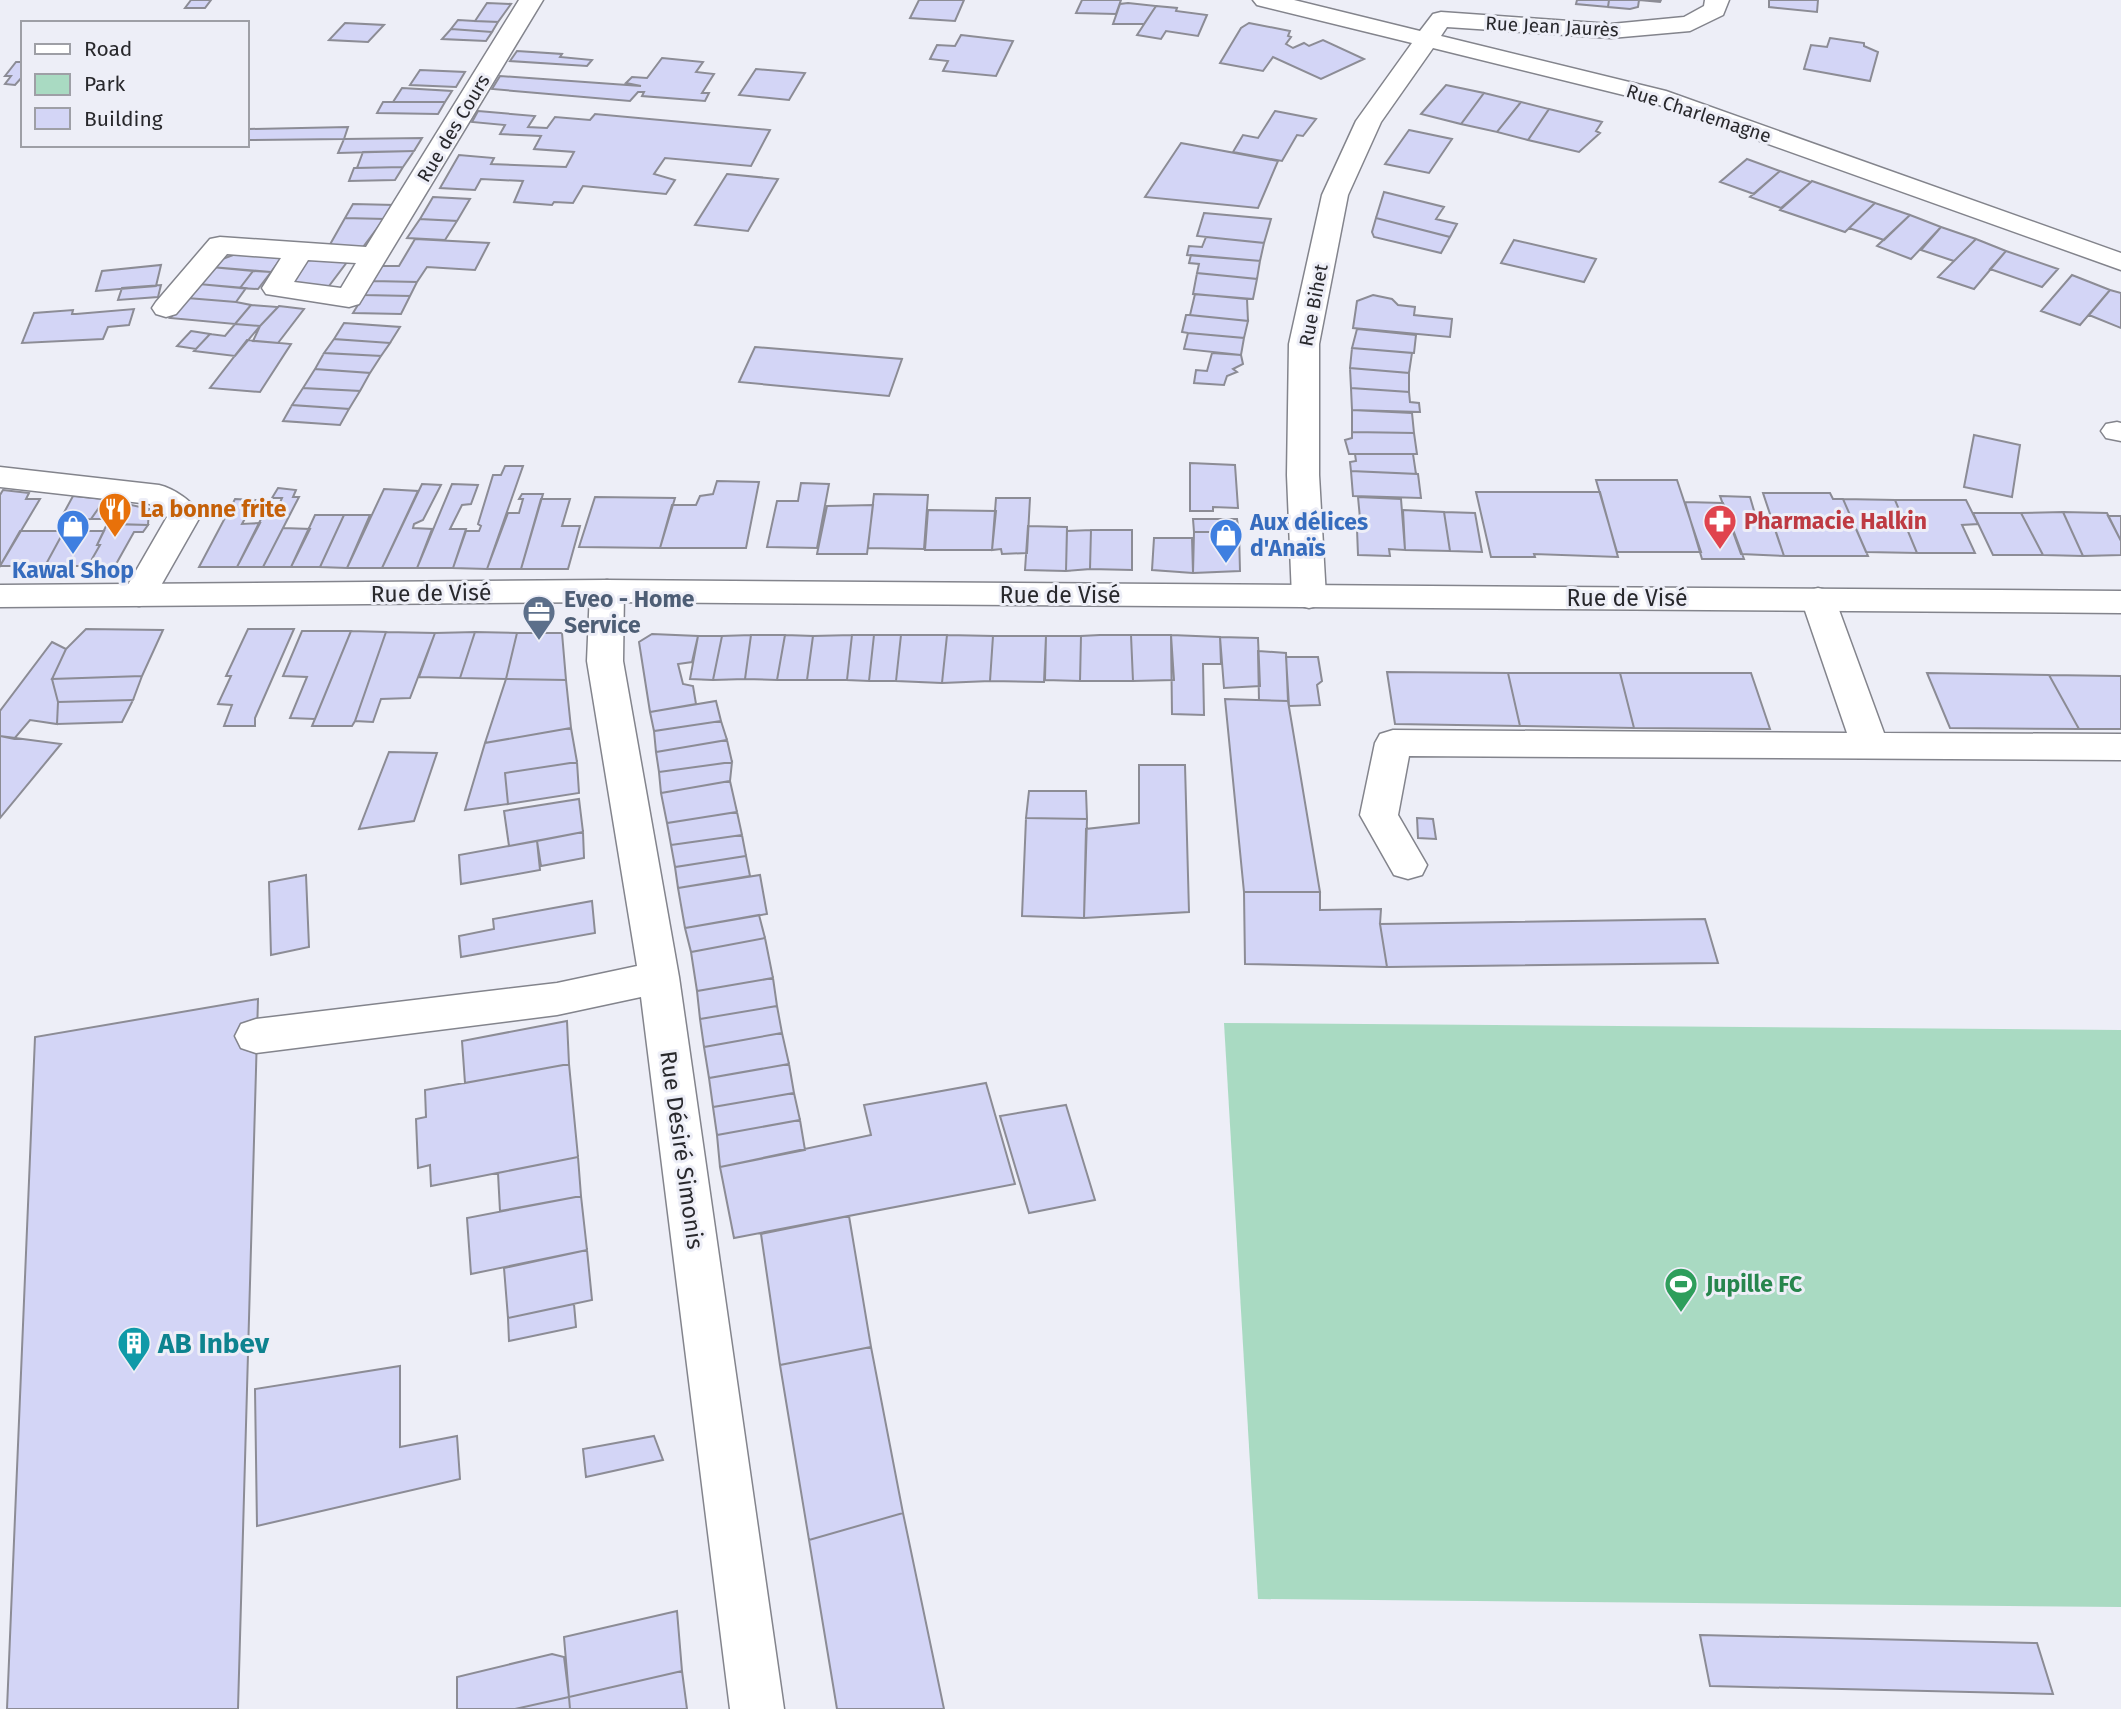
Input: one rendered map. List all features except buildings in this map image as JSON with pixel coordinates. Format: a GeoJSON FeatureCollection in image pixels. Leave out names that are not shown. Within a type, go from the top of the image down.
{"type":"FeatureCollection","features":[{"type":"Feature","properties":{"kind":"street","name":"Rue des Cours"},"geometry":{"type":"LineString","coordinates":[[299,252],[276,288],[349,298],[531,0]]}},
{"type":"Feature","properties":{"kind":"street","name":"Rue Charlemagne"},"geometry":{"type":"LineString","coordinates":[[1265,0],[1657,96],[2121,262]]}},
{"type":"Feature","properties":{"kind":"street","name":"Rue Jean Jaurès"},"geometry":{"type":"LineString","coordinates":[[1427,39],[1441,19],[1611,31],[1690,24],[1716,10],[1717,0]]}},
{"type":"Feature","properties":{"kind":"street","name":"Rue Bihet"},"geometry":{"type":"LineString","coordinates":[[1309,597],[1303,475],[1304,344],[1335,195],[1369,121],[1427,39]]}},
{"type":"Feature","properties":{"kind":"street"},"geometry":{"type":"LineString","coordinates":[[166,308],[210,254],[220,246],[375,256]]}},
{"type":"Feature","properties":{"kind":"street"},"geometry":{"type":"LineString","coordinates":[[0,477],[159,495],[185,515],[139,595]]}},
{"type":"Feature","properties":{"kind":"street","name":"Rue de Visé"},"geometry":{"type":"LineString","coordinates":[[1,597],[607,592],[2121,602]]}},
{"type":"Feature","properties":{"kind":"street","name":"Rue Désiré Simonis"},"geometry":{"type":"LineString","coordinates":[[607,592],[605,661],[659,977],[757,1709]]}},
{"type":"Feature","properties":{"kind":"street"},"geometry":{"type":"LineString","coordinates":[[1818,599],[1870,746]]}},
{"type":"Feature","properties":{"kind":"street"},"geometry":{"type":"LineString","coordinates":[[1408,865],[1379,815],[1393,743],[2121,747]]}},
{"type":"Feature","properties":{"kind":"street"},"geometry":{"type":"LineString","coordinates":[[256,1036],[557,999],[659,977]]}},
{"type":"Feature","properties":{"kind":"green space","name":"Jupille FC"},"geometry":{"type":"Polygon","coordinates":[[[1224,1023],[2121,1030],[2121,1607],[1258,1599],[1224,1023]]]}},
{"type":"Feature","properties":{"kind":"place","name":"La bonne frite"},"geometry":{"type":"Point","coordinates":[115,539]}},
{"type":"Feature","properties":{"kind":"place","name":"Pharmacie Halkin"},"geometry":{"type":"Point","coordinates":[1720,551]}},
{"type":"Feature","properties":{"kind":"place","name":"Kawal Shop"},"geometry":{"type":"Point","coordinates":[73,556]}},
{"type":"Feature","properties":{"kind":"place","name":"Aux délices d'Anaïs"},"geometry":{"type":"Point","coordinates":[1226,565]}},
{"type":"Feature","properties":{"kind":"place","name":"Eveo - Home Service"},"geometry":{"type":"Point","coordinates":[539,642]}},
{"type":"Feature","properties":{"kind":"place","name":"Jupille FC"},"geometry":{"type":"Point","coordinates":[1681,1314]}},
{"type":"Feature","properties":{"kind":"place","name":"AB Inbev"},"geometry":{"type":"Point","coordinates":[134,1373]}}]}
